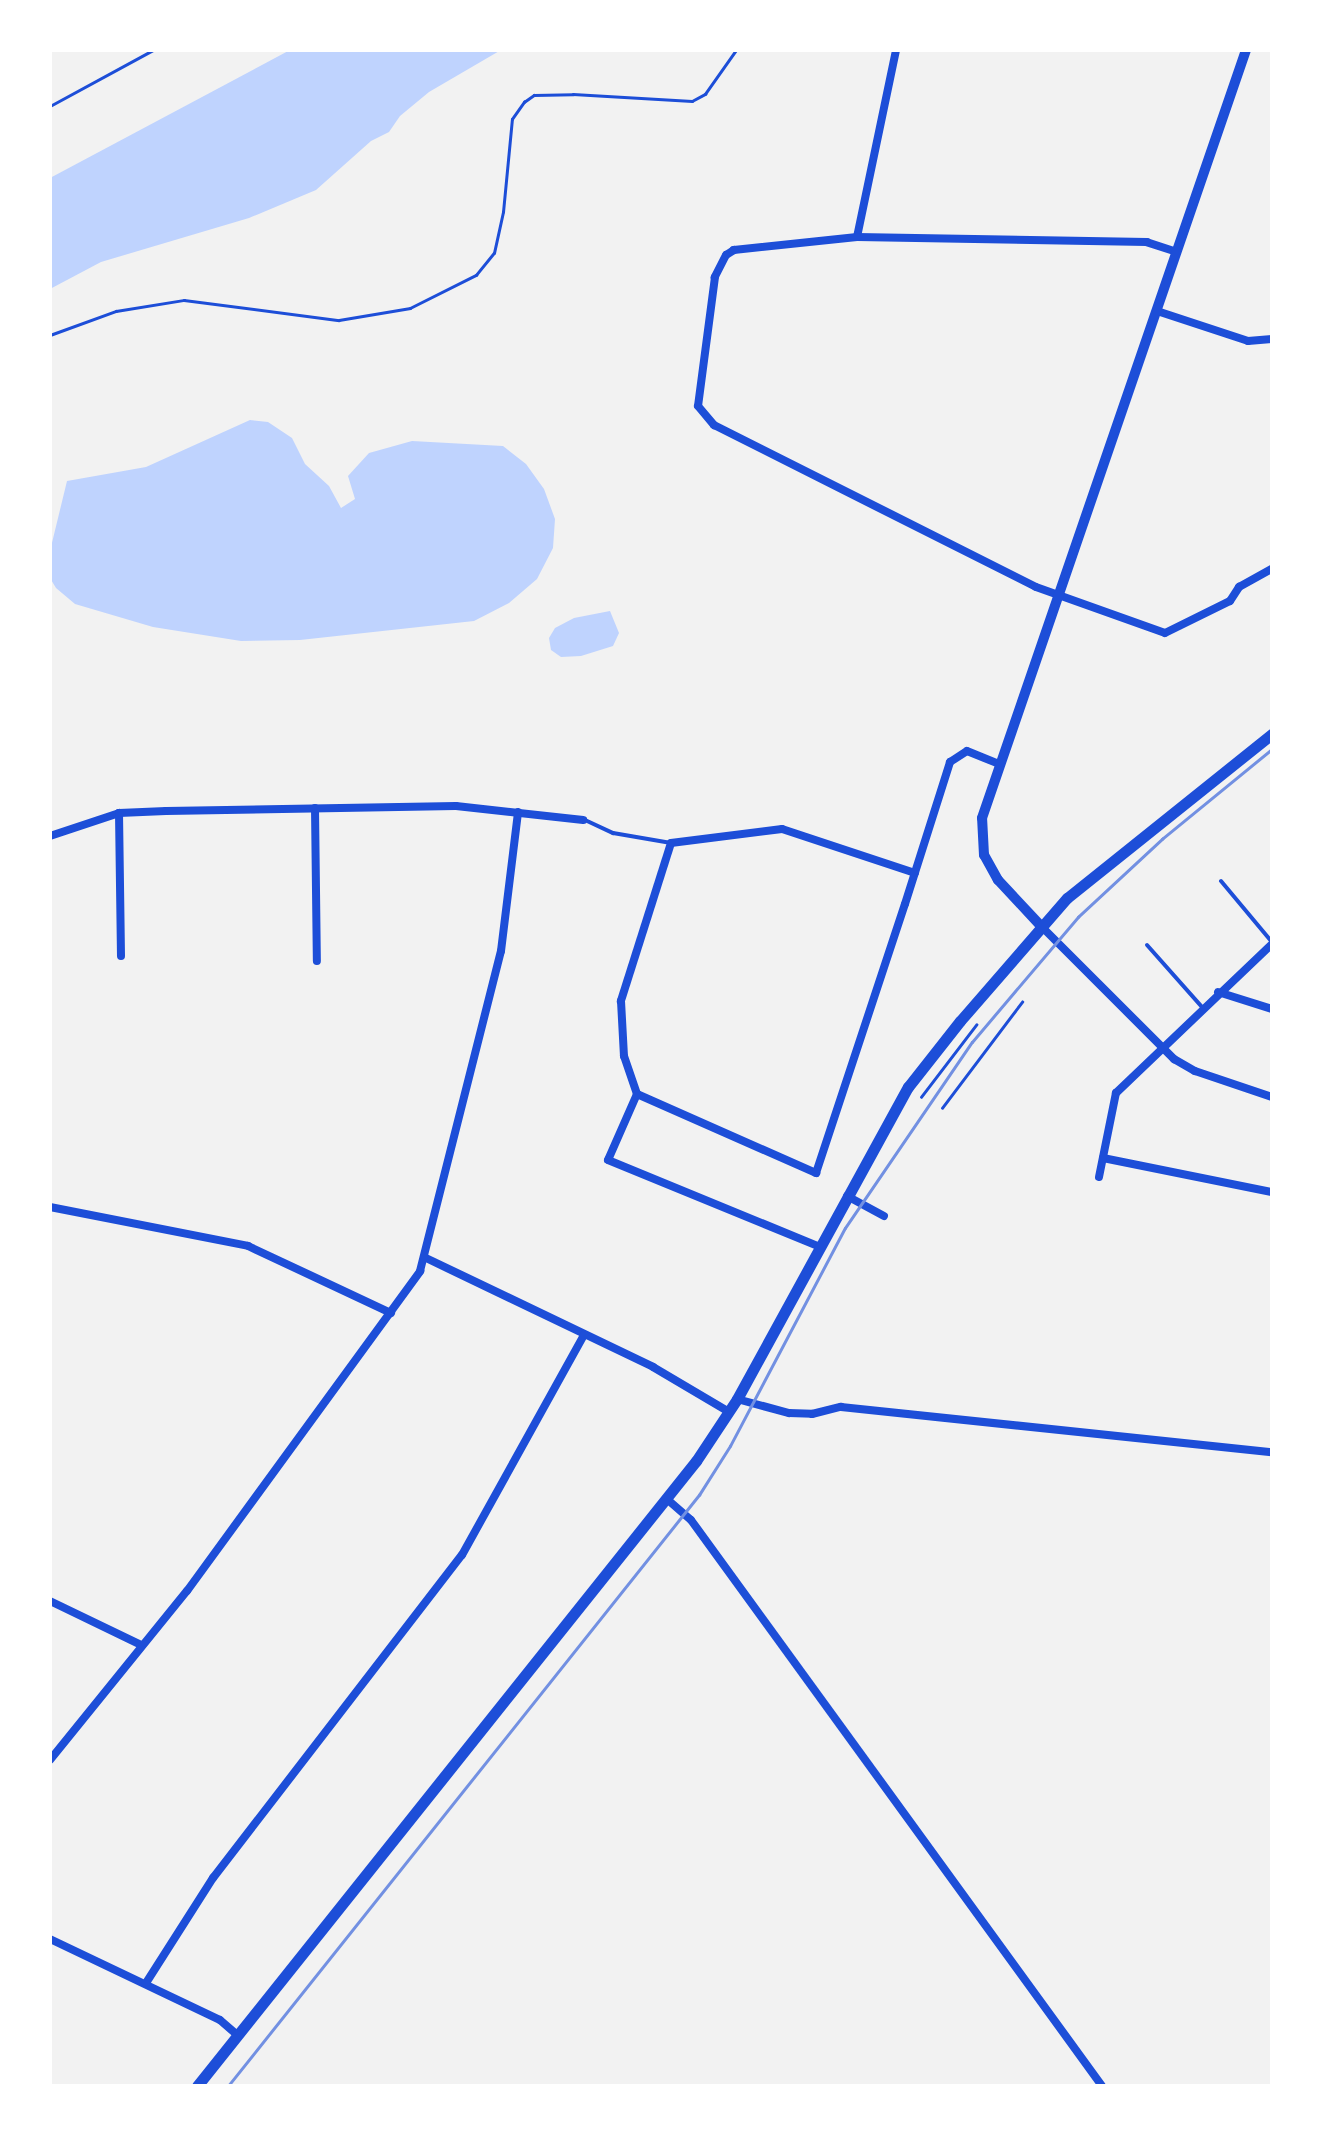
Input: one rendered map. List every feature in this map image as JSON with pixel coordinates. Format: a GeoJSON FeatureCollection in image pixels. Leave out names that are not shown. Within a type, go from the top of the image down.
{"type":"FeatureCollection","features":[{"type":"Feature","properties":{"kind":"main road"},"geometry":{"type":"LineString","coordinates":[[197,2086],[668,1500],[730,1412],[908,1087],[1040,924],[1134,841],[1272,734]]}},
{"type":"Feature","properties":{"kind":"street"},"geometry":{"type":"LineString","coordinates":[[857,237],[896,50]]}},
{"type":"Feature","properties":{"kind":"street"},"geometry":{"type":"LineString","coordinates":[[1246,50],[982,818],[984,855],[998,880],[1160,1047],[1194,1071],[1272,1096]]}},
{"type":"Feature","properties":{"kind":"street"},"geometry":{"type":"LineString","coordinates":[[1177,252],[1147,242],[857,237],[734,250],[726,255],[715,276],[696,390],[705,419],[1058,595],[1165,633],[1230,601],[1239,586],[1272,570]]}},
{"type":"Feature","properties":{"kind":"street"},"geometry":{"type":"LineString","coordinates":[[1157,310],[1248,342],[1272,339]]}},
{"type":"Feature","properties":{"kind":"street"},"geometry":{"type":"LineString","coordinates":[[637,1094],[816,1174],[955,756],[967,751],[1000,764]]}},
{"type":"Feature","properties":{"kind":"street"},"geometry":{"type":"LineString","coordinates":[[50,836],[119,813],[456,806],[583,820]]}},
{"type":"Feature","properties":{"kind":"street"},"geometry":{"type":"LineString","coordinates":[[315,808],[317,961]]}},
{"type":"Feature","properties":{"kind":"street"},"geometry":{"type":"LineString","coordinates":[[50,1760],[187,1591],[391,1313],[426,1258],[501,951],[518,812]]}},
{"type":"Feature","properties":{"kind":"street"},"geometry":{"type":"LineString","coordinates":[[119,813],[121,956]]}},
{"type":"Feature","properties":{"kind":"street"},"geometry":{"type":"LineString","coordinates":[[820,1247],[608,1160],[637,1094],[624,1056],[621,1001],[671,843],[782,829],[915,873]]}},
{"type":"Feature","properties":{"kind":"street"},"geometry":{"type":"LineString","coordinates":[[1099,1176],[1116,1093],[1202,1006],[1272,943]]}},
{"type":"Feature","properties":{"kind":"street"},"geometry":{"type":"LineString","coordinates":[[1218,992],[1272,1009]]}},
{"type":"Feature","properties":{"kind":"street"},"geometry":{"type":"LineString","coordinates":[[1102,1158],[1272,1192]]}},
{"type":"Feature","properties":{"kind":"street"},"geometry":{"type":"LineString","coordinates":[[847,1196],[884,1216]]}},
{"type":"Feature","properties":{"kind":"street"},"geometry":{"type":"LineString","coordinates":[[50,1207],[248,1246],[391,1313]]}},
{"type":"Feature","properties":{"kind":"street"},"geometry":{"type":"LineString","coordinates":[[426,1258],[705,1394],[730,1412]]}},
{"type":"Feature","properties":{"kind":"street"},"geometry":{"type":"LineString","coordinates":[[146,1983],[198,1899],[462,1556],[584,1335]]}},
{"type":"Feature","properties":{"kind":"street"},"geometry":{"type":"LineString","coordinates":[[737,1399],[789,1413],[812,1414],[841,1407],[1272,1452]]}},
{"type":"Feature","properties":{"kind":"street"},"geometry":{"type":"LineString","coordinates":[[668,1500],[691,1520],[1102,2086]]}},
{"type":"Feature","properties":{"kind":"street"},"geometry":{"type":"LineString","coordinates":[[50,1600],[141,1645]]}},
{"type":"Feature","properties":{"kind":"street"},"geometry":{"type":"LineString","coordinates":[[50,1939],[220,2020],[237,2036]]}},
{"type":"Feature","properties":{"kind":"lane"},"geometry":{"type":"LineString","coordinates":[[583,820],[612,833],[671,843]]}},
{"type":"Feature","properties":{"kind":"lane"},"geometry":{"type":"LineString","coordinates":[[1221,881],[1272,943]]}},
{"type":"Feature","properties":{"kind":"lane"},"geometry":{"type":"LineString","coordinates":[[1146,945],[1202,1006]]}},
{"type":"Feature","properties":{"kind":"path"},"geometry":{"type":"LineString","coordinates":[[50,106],[153,50]]}},
{"type":"Feature","properties":{"kind":"path"},"geometry":{"type":"LineString","coordinates":[[50,334],[116,311],[184,300],[338,320],[410,308],[476,276],[494,253],[504,212],[512,118],[534,94],[692,100],[705,94],[736,50]]}},
{"type":"Feature","properties":{"kind":"path"},"geometry":{"type":"LineString","coordinates":[[942,1108],[1022,1002]]}},
{"type":"Feature","properties":{"kind":"path"},"geometry":{"type":"LineString","coordinates":[[921,1097],[984,1016]]}},
{"type":"Feature","properties":{"kind":"water"},"geometry":{"type":"Polygon","coordinates":[[[290,50],[501,50],[429,92],[400,116],[389,132],[371,141],[316,190],[249,218],[101,262],[50,289],[50,178],[290,50]]]}},
{"type":"Feature","properties":{"kind":"water"},"geometry":{"type":"Polygon","coordinates":[[[250,420],[268,422],[292,438],[305,464],[329,486],[341,508],[355,499],[348,476],[369,453],[412,441],[503,446],[526,464],[544,489],[555,519],[553,548],[537,579],[509,603],[474,621],[300,640],[241,641],[153,627],[75,604],[56,588],[50,578],[50,551],[67,481],[146,467],[250,420]]]}},
{"type":"Feature","properties":{"kind":"water"},"geometry":{"type":"Polygon","coordinates":[[[610,611],[619,633],[613,646],[581,656],[561,657],[551,650],[549,638],[555,628],[574,618],[610,611]]]}},
{"type":"Feature","properties":{"kind":"tram line"},"geometry":{"type":"LineString","coordinates":[[228,2086],[699,1495],[730,1446],[845,1228],[972,1042],[1078,917],[1162,839],[1272,749]]}}]}
